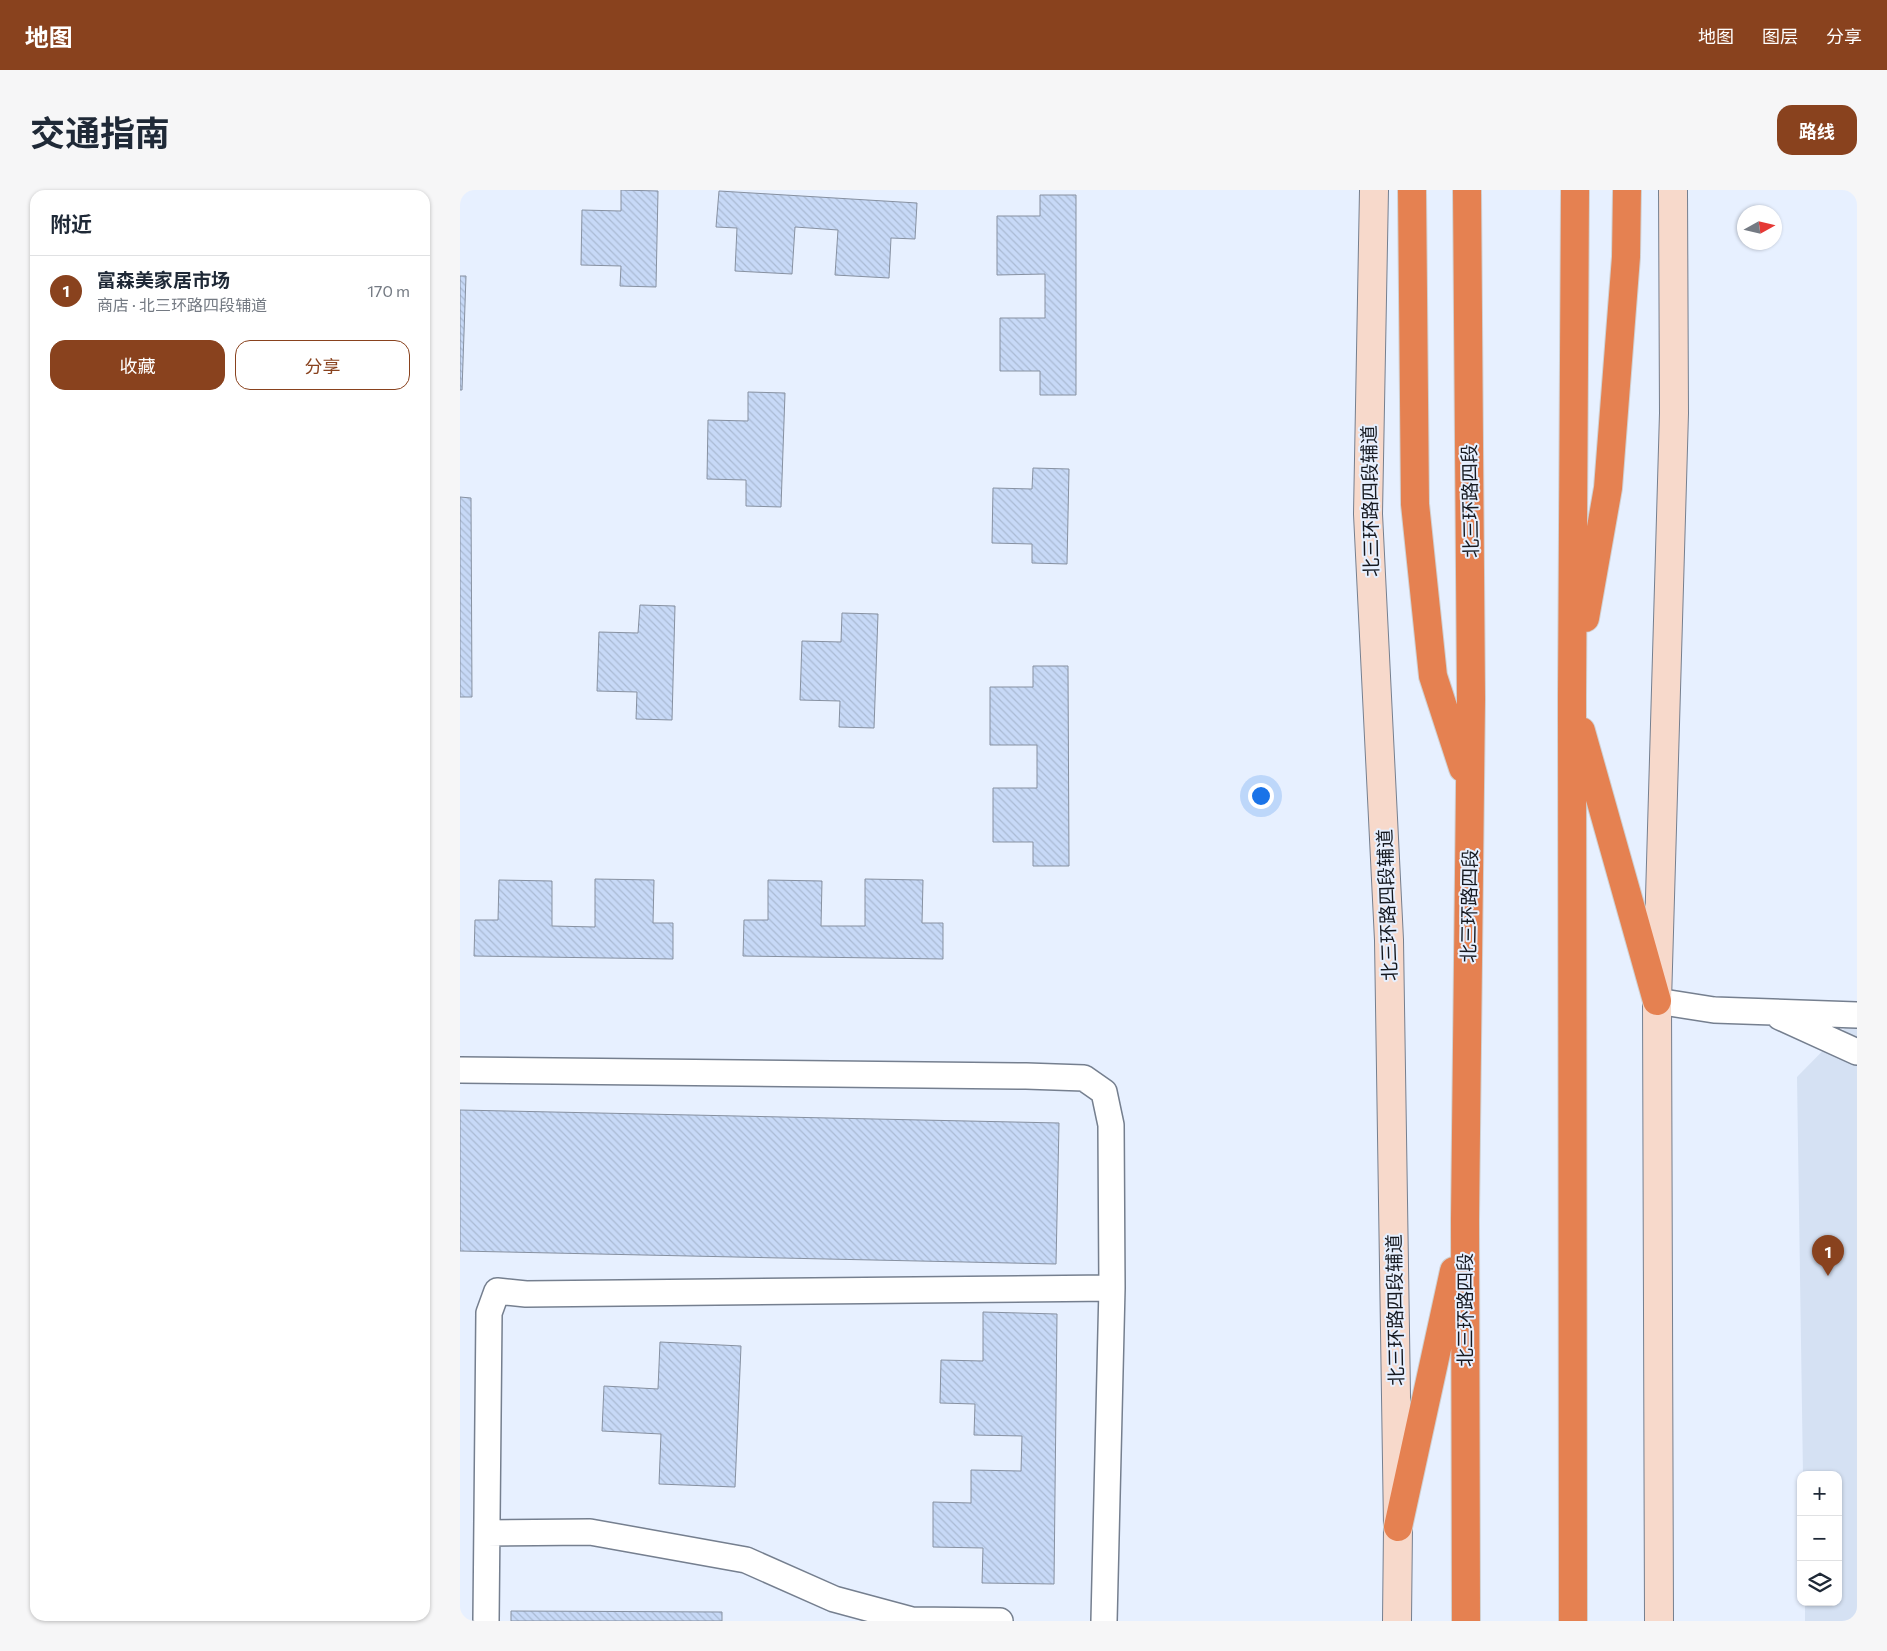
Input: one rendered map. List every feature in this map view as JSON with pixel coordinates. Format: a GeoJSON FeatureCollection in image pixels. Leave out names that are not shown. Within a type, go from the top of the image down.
{"type":"FeatureCollection","features":[{"type":"Feature","properties":{"kind":"highway"},"geometry":{"type":"LineString","coordinates":[[1412,190],[1415,504],[1433,676],[1471,792]]}},
{"type":"Feature","properties":{"kind":"highway","name":"北三环路四段"},"geometry":{"type":"LineString","coordinates":[[1466,1621],[1465,1220],[1471,792],[1467,190]]}},
{"type":"Feature","properties":{"kind":"highway"},"geometry":{"type":"LineString","coordinates":[[1574,1621],[1572,697],[1575,190]]}},
{"type":"Feature","properties":{"kind":"highway"},"geometry":{"type":"LineString","coordinates":[[1628,190],[1626,257],[1608,488],[1572,697],[1657,1001]]}},
{"type":"Feature","properties":{"kind":"highway"},"geometry":{"type":"LineString","coordinates":[[1398,1527],[1465,1220]]}},
{"type":"Feature","properties":{"kind":"main road","name":"北三环路四段辅道"},"geometry":{"type":"LineString","coordinates":[[1374,190],[1368,514],[1389,940],[1398,1527],[1397,1621]]}},
{"type":"Feature","properties":{"kind":"main road"},"geometry":{"type":"LineString","coordinates":[[1660,1621],[1657,1001],[1674,413],[1673,190]]}},
{"type":"Feature","properties":{"kind":"street"},"geometry":{"type":"LineString","coordinates":[[1657,1001],[1714,1010],[1857,1015]]}},
{"type":"Feature","properties":{"kind":"street"},"geometry":{"type":"LineString","coordinates":[[1769,1012],[1857,1052]]}},
{"type":"Feature","properties":{"kind":"street"},"geometry":{"type":"LineString","coordinates":[[460,1070],[1084,1078],[1104,1092],[1111,1125],[1112,1288],[1104,1621]]}},
{"type":"Feature","properties":{"kind":"street"},"geometry":{"type":"LineString","coordinates":[[486,1621],[489,1313],[497,1291],[536,1294],[1112,1288]]}},
{"type":"Feature","properties":{"kind":"street"},"geometry":{"type":"LineString","coordinates":[[487,1533],[590,1532],[746,1560],[834,1598],[912,1620],[1000,1621]]}},
{"type":"Feature","properties":{"kind":"shaded area"},"geometry":{"type":"Polygon","coordinates":[[[1857,1016],[1857,1621],[1805,1621],[1805,1606],[1842,1606],[1842,1471],[1803,1471],[1797,1077],[1857,1016]]]}},
{"type":"Feature","properties":{"kind":"building"},"geometry":{"type":"Polygon","coordinates":[[[621,190],[658,191],[656,287],[620,286],[621,266],[581,265],[582,210],[621,211],[621,190]]]}},
{"type":"Feature","properties":{"kind":"building"},"geometry":{"type":"Polygon","coordinates":[[[719,191],[917,203],[915,239],[891,238],[889,278],[835,275],[838,230],[795,227],[792,274],[735,271],[737,228],[716,227],[719,191]]]}},
{"type":"Feature","properties":{"kind":"building"},"geometry":{"type":"Polygon","coordinates":[[[1040,195],[1076,195],[1076,395],[1040,395],[1040,371],[1000,371],[1000,318],[1045,318],[1045,274],[997,275],[997,216],[1040,216],[1040,195]]]}},
{"type":"Feature","properties":{"kind":"building"},"geometry":{"type":"Polygon","coordinates":[[[460,276],[466,276],[462,390],[460,390],[460,276]]]}},
{"type":"Feature","properties":{"kind":"building"},"geometry":{"type":"Polygon","coordinates":[[[748,392],[785,393],[781,507],[746,506],[746,480],[707,479],[708,420],[748,421],[748,392]]]}},
{"type":"Feature","properties":{"kind":"building"},"geometry":{"type":"Polygon","coordinates":[[[1033,468],[1069,469],[1067,564],[1032,563],[1032,544],[992,543],[993,488],[1032,489],[1033,468]]]}},
{"type":"Feature","properties":{"kind":"building"},"geometry":{"type":"Polygon","coordinates":[[[460,497],[471,498],[472,697],[460,697],[460,497]]]}},
{"type":"Feature","properties":{"kind":"building"},"geometry":{"type":"Polygon","coordinates":[[[640,605],[675,606],[672,720],[636,719],[637,692],[597,691],[599,632],[638,633],[640,605]]]}},
{"type":"Feature","properties":{"kind":"building"},"geometry":{"type":"Polygon","coordinates":[[[842,613],[878,614],[874,728],[839,727],[840,701],[800,700],[802,641],[841,642],[842,613]]]}},
{"type":"Feature","properties":{"kind":"building"},"geometry":{"type":"Polygon","coordinates":[[[1033,666],[1068,666],[1069,866],[1033,866],[1033,842],[993,842],[993,788],[1037,788],[1037,745],[990,745],[990,687],[1033,687],[1033,666]]]}},
{"type":"Feature","properties":{"kind":"building"},"geometry":{"type":"Polygon","coordinates":[[[595,879],[654,880],[653,923],[673,923],[673,959],[474,956],[475,920],[498,920],[499,880],[552,881],[552,926],[595,927],[595,879]]]}},
{"type":"Feature","properties":{"kind":"building"},"geometry":{"type":"Polygon","coordinates":[[[865,879],[923,880],[922,923],[943,923],[943,959],[743,956],[744,920],[768,920],[768,880],[822,881],[821,926],[865,926],[865,879]]]}},
{"type":"Feature","properties":{"kind":"building"},"geometry":{"type":"Polygon","coordinates":[[[460,1110],[1059,1123],[1056,1264],[460,1251],[460,1110]]]}},
{"type":"Feature","properties":{"kind":"building"},"geometry":{"type":"Polygon","coordinates":[[[983,1312],[1057,1314],[1054,1584],[982,1583],[983,1548],[933,1547],[933,1502],[971,1503],[971,1470],[1021,1471],[1022,1436],[974,1435],[975,1404],[940,1403],[941,1360],[983,1361],[983,1312]]]}},
{"type":"Feature","properties":{"kind":"building"},"geometry":{"type":"Polygon","coordinates":[[[660,1342],[741,1346],[735,1487],[659,1484],[661,1434],[602,1431],[604,1386],[658,1389],[660,1342]]]}},
{"type":"Feature","properties":{"kind":"building"},"geometry":{"type":"Polygon","coordinates":[[[511,1611],[722,1612],[722,1621],[511,1621],[511,1611]]]}},
{"type":"Feature","properties":{"kind":"place","name":"富森美家居市场"},"geometry":{"type":"Point","coordinates":[1828,1276]}}]}
